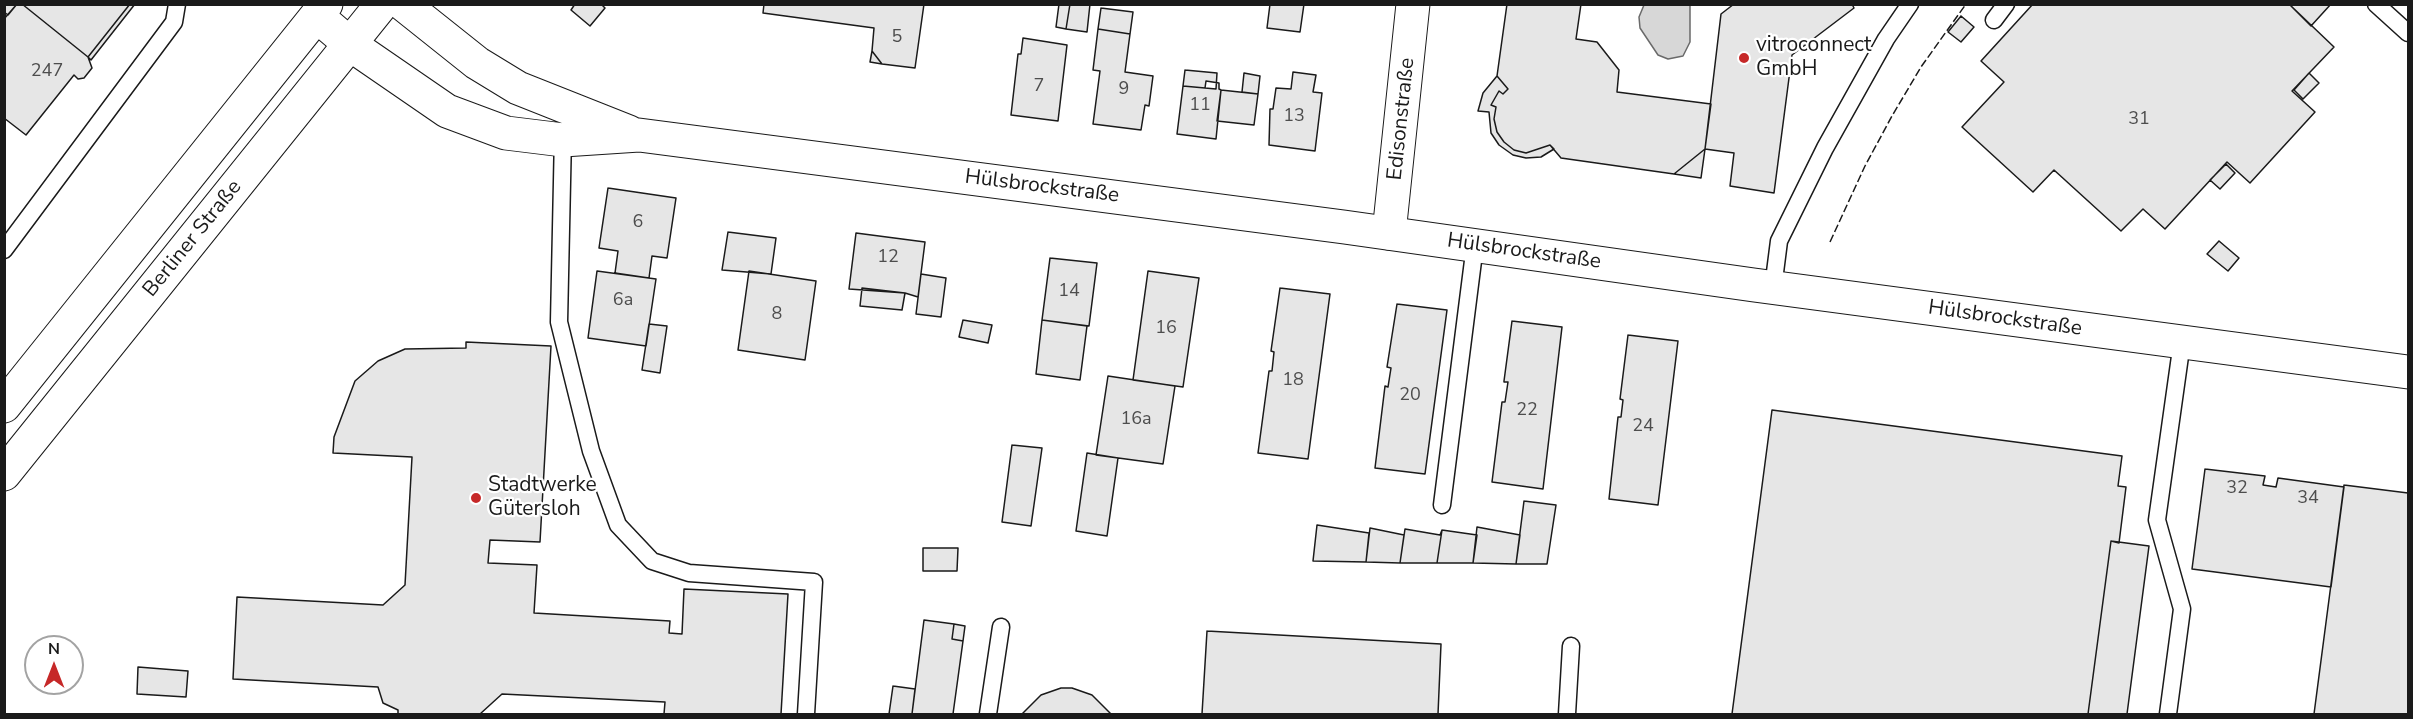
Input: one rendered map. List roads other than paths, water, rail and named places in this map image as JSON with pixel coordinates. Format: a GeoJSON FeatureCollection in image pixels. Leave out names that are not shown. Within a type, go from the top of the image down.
{"type":"FeatureCollection","features":[{"type":"Feature","properties":{"kind":"street","name":"Berliner Straße"},"geometry":{"type":"LineString","coordinates":[[4,474],[382,4]]}},
{"type":"Feature","properties":{"kind":"street","name":"Hülsbrockstraße"},"geometry":{"type":"LineString","coordinates":[[403,4],[477,63],[518,88],[639,135]]}},
{"type":"Feature","properties":{"kind":"street","name":"Edisonstraße"},"geometry":{"type":"LineString","coordinates":[[1389,233],[1413,4]]}},
{"type":"Feature","properties":{"kind":"street","name":"Berliner Straße"},"geometry":{"type":"LineString","coordinates":[[4,406],[315,8]]}},
{"type":"Feature","properties":{"kind":"street","name":"Hülsbrockstraße"},"geometry":{"type":"LineString","coordinates":[[315,8],[351,45],[447,111],[506,133],[563,140],[639,135],[1389,233],[1773,288],[2409,372]]}},
{"type":"Feature","properties":{"kind":"lane"},"geometry":{"type":"LineString","coordinates":[[4,250],[174,22],[177,4]]}},
{"type":"Feature","properties":{"kind":"lane"},"geometry":{"type":"LineString","coordinates":[[1994,20],[2006,4]]}},
{"type":"Feature","properties":{"kind":"lane"},"geometry":{"type":"LineString","coordinates":[[2376,4],[2409,33]]}},
{"type":"Feature","properties":{"kind":"lane"},"geometry":{"type":"LineString","coordinates":[[1773,288],[1779,241],[1825,148],[1906,6]]}},
{"type":"Feature","properties":{"kind":"lane"},"geometry":{"type":"LineString","coordinates":[[564,107],[559,322],[591,451],[618,525],[652,561],[688,573],[814,582],[806,714]]}},
{"type":"Feature","properties":{"kind":"lane"},"geometry":{"type":"LineString","coordinates":[[1442,505],[1475,245]]}},
{"type":"Feature","properties":{"kind":"lane"},"geometry":{"type":"LineString","coordinates":[[2168,714],[2182,609],[2157,520],[2182,342]]}},
{"type":"Feature","properties":{"kind":"lane"},"geometry":{"type":"LineString","coordinates":[[988,714],[1001,627]]}},
{"type":"Feature","properties":{"kind":"lane"},"geometry":{"type":"LineString","coordinates":[[1567,714],[1571,646]]}},
{"type":"Feature","properties":{"kind":"place","name":"vitroconnect GmbH"},"geometry":{"type":"Point","coordinates":[1744,58]}},
{"type":"Feature","properties":{"kind":"place","name":"Stadtwerke Gütersloh"},"geometry":{"type":"Point","coordinates":[476,498]}}]}
